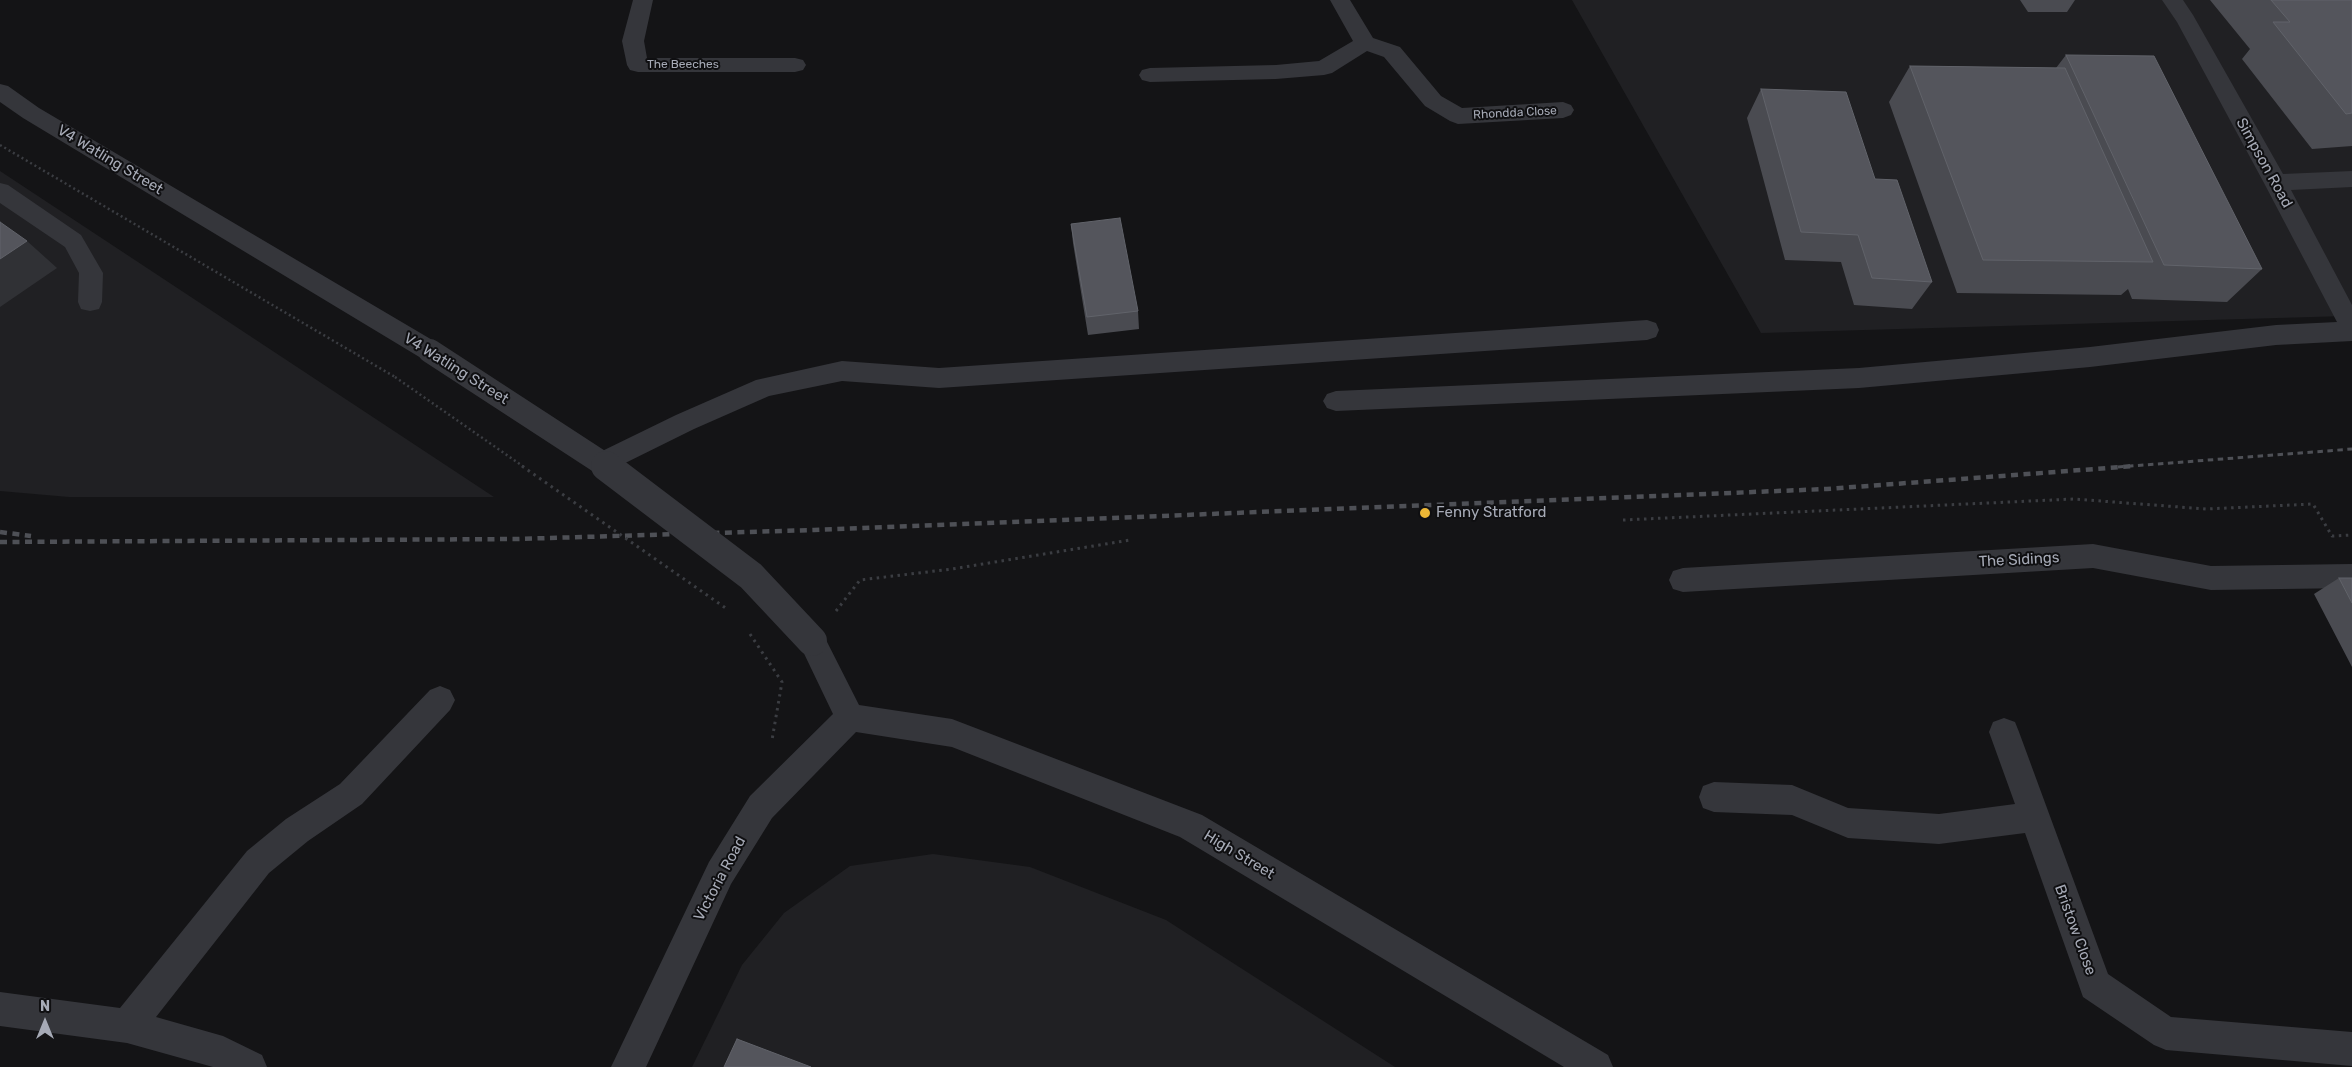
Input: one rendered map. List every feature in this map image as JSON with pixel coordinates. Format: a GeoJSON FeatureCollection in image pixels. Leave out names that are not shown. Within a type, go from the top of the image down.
{"type":"FeatureCollection","features":[{"type":"Feature","properties":{"kind":"street","name":"The Beeches"},"geometry":{"type":"LineString","coordinates":[[643,0],[633,41],[638,66],[795,65]]}},
{"type":"Feature","properties":{"kind":"street"},"geometry":{"type":"LineString","coordinates":[[1150,75],[1276,72],[1324,68],[1365,44],[1340,0]]}},
{"type":"Feature","properties":{"kind":"street","name":"Simpson Road"},"geometry":{"type":"LineString","coordinates":[[2172,0],[2186,20],[2276,183],[2352,330]]}},
{"type":"Feature","properties":{"kind":"street","name":"Rhondda Close"},"geometry":{"type":"LineString","coordinates":[[1365,44],[1392,52],[1433,101],[1458,116],[1563,110]]}},
{"type":"Feature","properties":{"kind":"street","name":"V4 Watling Street"},"geometry":{"type":"LineString","coordinates":[[0,91],[31,113],[430,351],[603,463],[751,576],[812,641],[850,717]]}},
{"type":"Feature","properties":{"kind":"street"},"geometry":{"type":"LineString","coordinates":[[2276,183],[2352,178]]}},
{"type":"Feature","properties":{"kind":"street"},"geometry":{"type":"LineString","coordinates":[[0,191],[73,241],[91,273],[90,302]]}},
{"type":"Feature","properties":{"kind":"street"},"geometry":{"type":"LineString","coordinates":[[603,463],[685,422],[765,388],[842,372],[939,378],[1646,330]]}},
{"type":"Feature","properties":{"kind":"street"},"geometry":{"type":"LineString","coordinates":[[1336,402],[1859,378],[2090,357],[2276,335],[2352,330]]}},
{"type":"Feature","properties":{"kind":"street","name":"The Sidings"},"geometry":{"type":"LineString","coordinates":[[1683,580],[2093,556],[2211,578],[2352,576]]}},
{"type":"Feature","properties":{"kind":"street"},"geometry":{"type":"LineString","coordinates":[[127,1026],[258,862],[297,830],[351,794],[440,700]]}},
{"type":"Feature","properties":{"kind":"street","name":"Victoria Road"},"geometry":{"type":"LineString","coordinates":[[628,1067],[720,873],[761,807],[850,717]]}},
{"type":"Feature","properties":{"kind":"street","name":"High Street"},"geometry":{"type":"LineString","coordinates":[[850,717],[952,733],[1191,826],[1596,1067]]}},
{"type":"Feature","properties":{"kind":"street","name":"Bristow Close"},"geometry":{"type":"LineString","coordinates":[[2004,732],[2095,985],[2166,1033],[2352,1049]]}},
{"type":"Feature","properties":{"kind":"street"},"geometry":{"type":"LineString","coordinates":[[1714,798],[1792,800],[1848,823],[1939,829],[2034,817]]}},
{"type":"Feature","properties":{"kind":"street"},"geometry":{"type":"LineString","coordinates":[[0,1009],[127,1026],[211,1048],[250,1067]]}},
{"type":"Feature","properties":{"kind":"path"},"geometry":{"type":"LineString","coordinates":[[0,145],[395,377],[732,612]]}},
{"type":"Feature","properties":{"kind":"path"},"geometry":{"type":"LineString","coordinates":[[1623,520],[2074,500],[2206,509],[2313,504],[2332,536],[2352,535]]}},
{"type":"Feature","properties":{"kind":"path"},"geometry":{"type":"LineString","coordinates":[[812,641],[860,580],[952,569],[1130,540]]}},
{"type":"Feature","properties":{"kind":"path"},"geometry":{"type":"LineString","coordinates":[[745,626],[782,682],[771,749]]}},
{"type":"Feature","properties":{"kind":"shaded area"},"geometry":{"type":"Polygon","coordinates":[[[1572,0],[2352,0],[2352,323],[2346,316],[1761,333],[1572,0]]]}},
{"type":"Feature","properties":{"kind":"shaded area"},"geometry":{"type":"Polygon","coordinates":[[[0,171],[494,497],[69,497],[0,491],[0,171]]]}},
{"type":"Feature","properties":{"kind":"shaded area"},"geometry":{"type":"Polygon","coordinates":[[[933,854],[1030,867],[1166,920],[1395,1067],[692,1067],[742,965],[784,913],[850,866],[933,854]]]}},
{"type":"Feature","properties":{"kind":"building"},"geometry":{"type":"Polygon","coordinates":[[[2271,0],[2352,0],[2352,113],[2346,114],[2273,22],[2290,22],[2271,0]]]}},
{"type":"Feature","properties":{"kind":"building"},"geometry":{"type":"Polygon","coordinates":[[[2066,55],[2154,56],[2262,269],[2164,265],[2066,55]]]}},
{"type":"Feature","properties":{"kind":"building"},"geometry":{"type":"Polygon","coordinates":[[[1910,66],[2065,68],[2153,262],[1983,260],[1910,66]]]}},
{"type":"Feature","properties":{"kind":"building"},"geometry":{"type":"Polygon","coordinates":[[[1761,89],[1846,92],[1875,179],[1897,180],[1932,282],[1872,278],[1858,235],[1801,232],[1761,89]]]}},
{"type":"Feature","properties":{"kind":"building"},"geometry":{"type":"Polygon","coordinates":[[[1120,218],[1138,311],[1087,317],[1071,224],[1120,218]]]}},
{"type":"Feature","properties":{"kind":"building"},"geometry":{"type":"Polygon","coordinates":[[[0,222],[27,241],[0,259],[0,222]]]}},
{"type":"Feature","properties":{"kind":"building"},"geometry":{"type":"Polygon","coordinates":[[[2339,578],[2352,578],[2352,603],[2339,578]]]}},
{"type":"Feature","properties":{"kind":"building"},"geometry":{"type":"Polygon","coordinates":[[[737,1039],[811,1067],[724,1067],[737,1039]]]}},
{"type":"Feature","properties":{"kind":"railway"},"geometry":{"type":"LineString","coordinates":[[2118,467],[2352,449]]}},
{"type":"Feature","properties":{"kind":"railway"},"geometry":{"type":"LineString","coordinates":[[0,542],[516,539],[814,530],[1827,489],[2135,466]]}},
{"type":"Feature","properties":{"kind":"railway"},"geometry":{"type":"LineString","coordinates":[[0,532],[31,536]]}},
{"type":"Feature","properties":{"kind":"place","name":"Fenny Stratford"},"geometry":{"type":"Point","coordinates":[1425,513]}}]}
